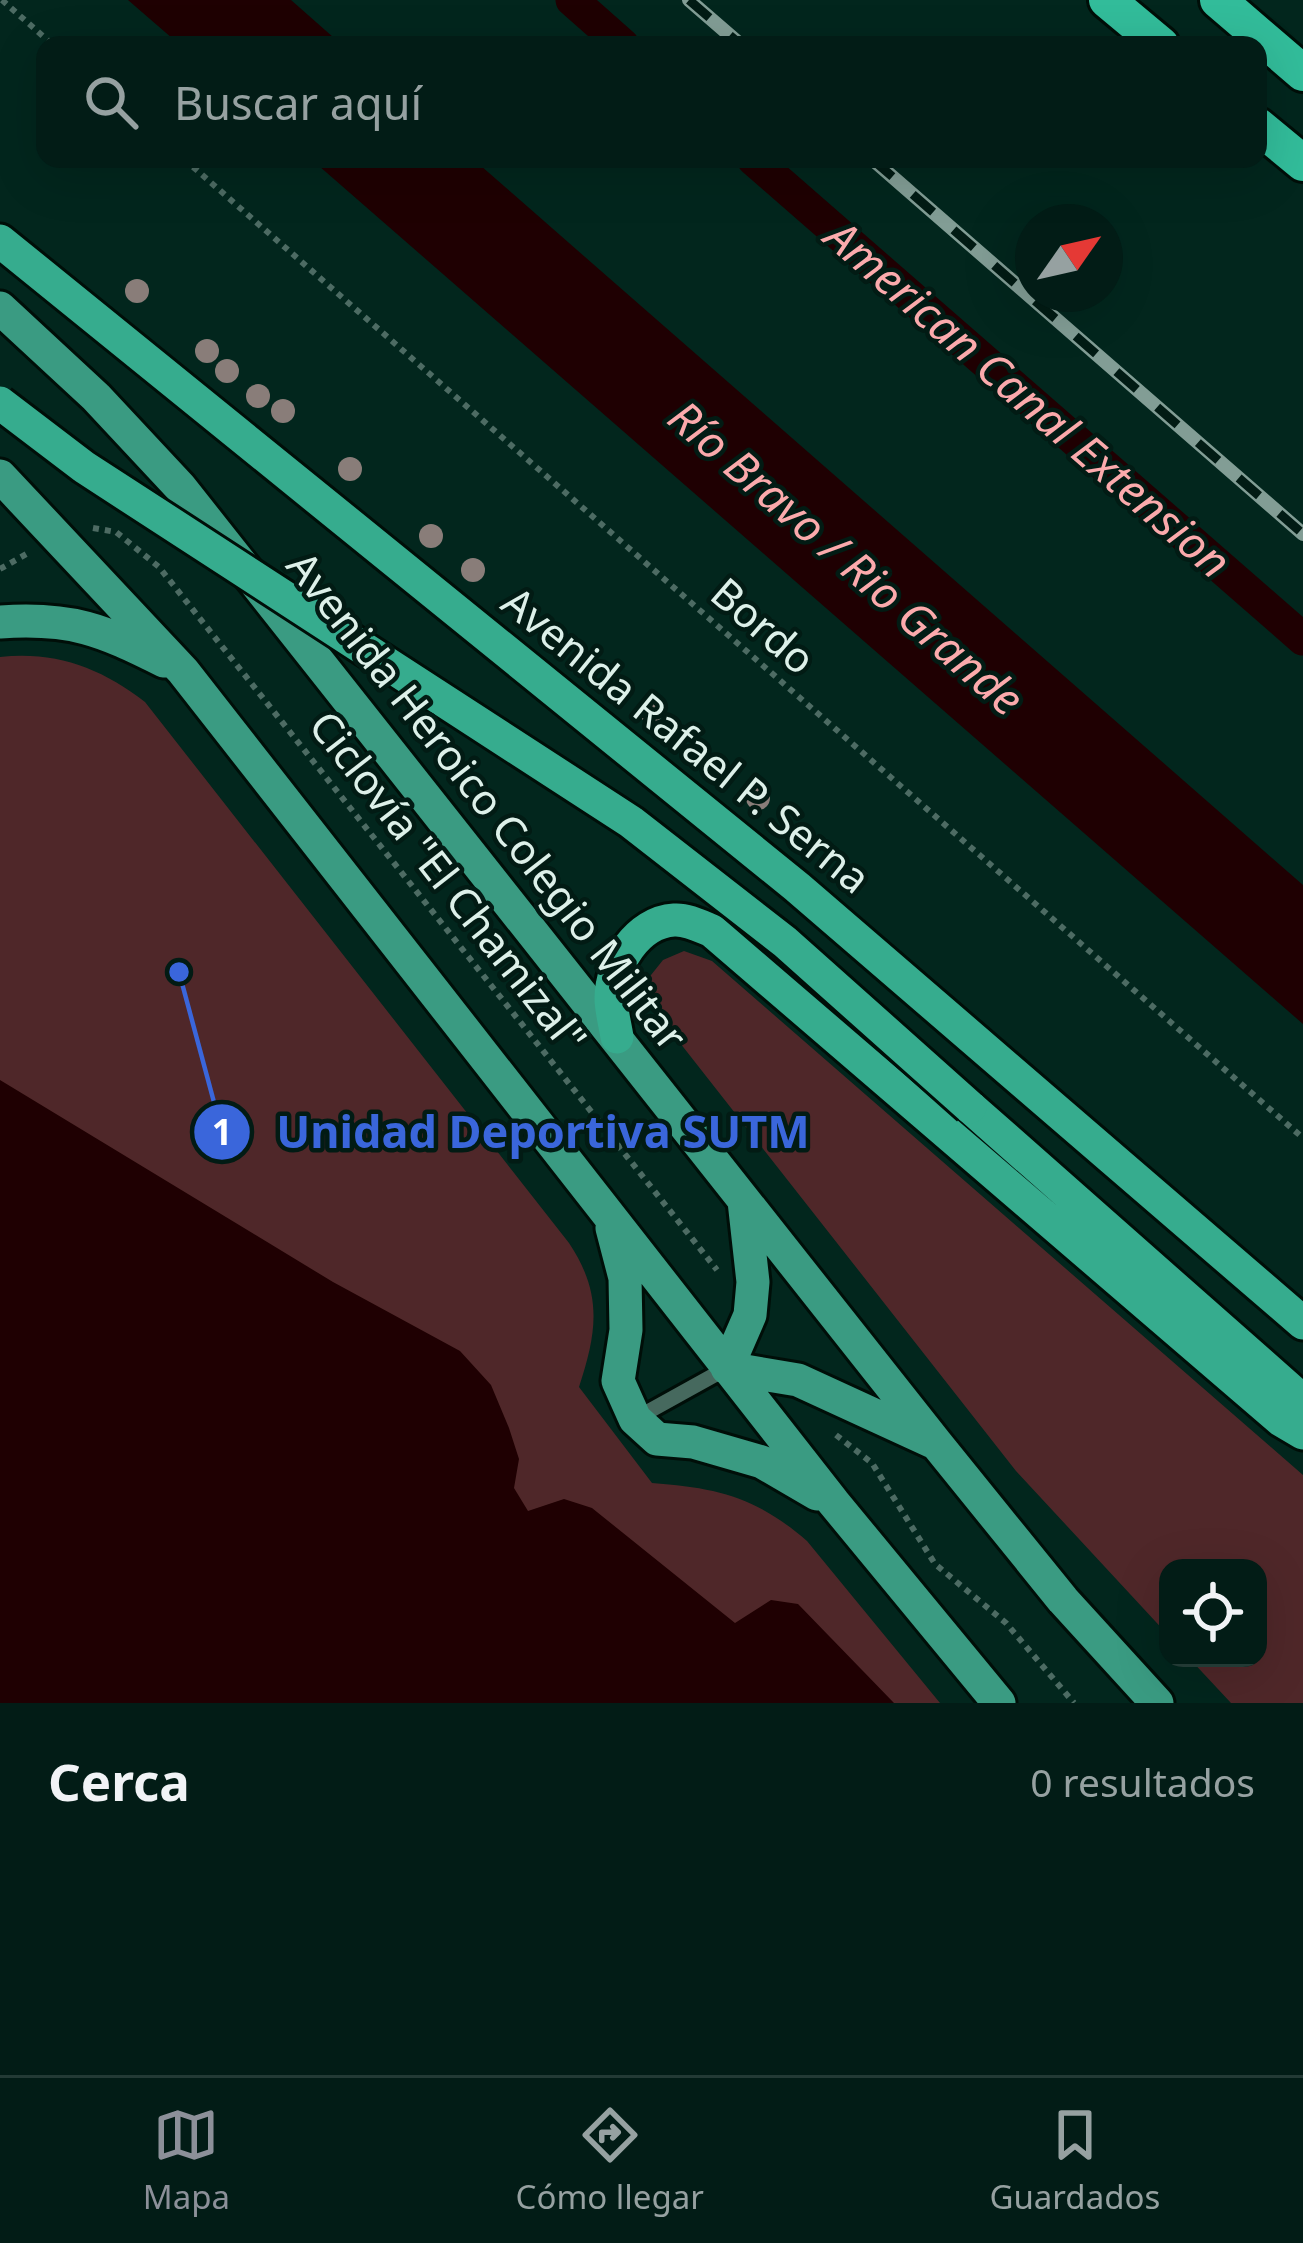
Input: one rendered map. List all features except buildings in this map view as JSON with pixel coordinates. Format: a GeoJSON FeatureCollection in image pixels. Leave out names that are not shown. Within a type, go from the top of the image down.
{"type":"FeatureCollection","features":[{"type":"Feature","properties":{"kind":"highway"},"geometry":{"type":"LineString","coordinates":[[1107,0],[1150,36]]}},
{"type":"Feature","properties":{"kind":"highway"},"geometry":{"type":"LineString","coordinates":[[1218,0],[1260,36]]}},
{"type":"Feature","properties":{"kind":"highway"},"geometry":{"type":"LineString","coordinates":[[1267,42],[1303,73]]}},
{"type":"Feature","properties":{"kind":"highway"},"geometry":{"type":"LineString","coordinates":[[1267,133],[1303,163]]}},
{"type":"Feature","properties":{"kind":"highway","name":"Avenida Rafael P. Serna"},"geometry":{"type":"LineString","coordinates":[[0,241],[796,887],[1303,1323]]}},
{"type":"Feature","properties":{"kind":"highway"},"geometry":{"type":"LineString","coordinates":[[0,403],[84,466],[631,822],[785,942],[1303,1401]]}},
{"type":"Feature","properties":{"kind":"highway"},"geometry":{"type":"LineString","coordinates":[[616,1037],[611,997],[614,977],[634,940],[653,926],[674,920],[712,931],[1281,1420],[1303,1432]]}},
{"type":"Feature","properties":{"kind":"main road","name":"Avenida Heroico Colegio Militar"},"geometry":{"type":"LineString","coordinates":[[0,308],[96,397],[180,487],[936,1443],[1064,1600],[1157,1703]]}},
{"type":"Feature","properties":{"kind":"main road"},"geometry":{"type":"LineString","coordinates":[[0,476],[183,671],[727,1368],[1000,1703]]}},
{"type":"Feature","properties":{"kind":"main road"},"geometry":{"type":"LineString","coordinates":[[0,622],[99,628],[183,671]]}},
{"type":"Feature","properties":{"kind":"main road"},"geometry":{"type":"LineString","coordinates":[[727,1368],[750,1315],[753,1282],[744,1200]]}},
{"type":"Feature","properties":{"kind":"main road"},"geometry":{"type":"LineString","coordinates":[[608,1214],[625,1278],[626,1330],[618,1381],[634,1419],[657,1439],[693,1442],[762,1462],[834,1503]]}},
{"type":"Feature","properties":{"kind":"main road"},"geometry":{"type":"LineString","coordinates":[[727,1368],[798,1380],[936,1443]]}},
{"type":"Feature","properties":{"kind":"lane"},"geometry":{"type":"LineString","coordinates":[[634,1419],[727,1368]]}},
{"type":"Feature","properties":{"kind":"path"},"geometry":{"type":"LineString","coordinates":[[2,0],[43,36]]}},
{"type":"Feature","properties":{"kind":"path","name":"Bordo"},"geometry":{"type":"LineString","coordinates":[[194,168],[1303,1138]]}},
{"type":"Feature","properties":{"kind":"path","name":"Ciclovía \"El Chamizal\""},"geometry":{"type":"LineString","coordinates":[[0,568],[60,538],[96,528],[116,532],[159,567],[750,1315]]}},
{"type":"Feature","properties":{"kind":"path"},"geometry":{"type":"LineString","coordinates":[[835,1434],[872,1463],[935,1564],[1006,1623],[1074,1703]]}},
{"type":"Feature","properties":{"kind":"shaded area"},"geometry":{"type":"Polygon","coordinates":[[[0,657],[40,657],[77,664],[145,702],[569,1243],[587,1279],[594,1314],[579,1387],[652,1483],[735,1497],[788,1526],[807,1541],[940,1703],[0,1703],[0,657]]]}},
{"type":"Feature","properties":{"kind":"shaded area"},"geometry":{"type":"Polygon","coordinates":[[[684,951],[712,961],[1303,1475],[1303,1703],[1231,1703],[1197,1667],[1267,1667],[1267,1559],[1159,1559],[1159,1625],[1016,1471],[651,1006],[647,980],[663,960],[684,951]]]}},
{"type":"Feature","properties":{"kind":"water"},"geometry":{"type":"Polygon","coordinates":[[[128,0],[291,0],[332,36],[170,36],[128,0]]]}},
{"type":"Feature","properties":{"kind":"water","name":"Río Bravo / Rio Grande"},"geometry":{"type":"Polygon","coordinates":[[[321,168],[483,168],[1303,885],[1303,1024],[321,168]]]}},
{"type":"Feature","properties":{"kind":"water"},"geometry":{"type":"Polygon","coordinates":[[[0,1080],[333,1282],[460,1351],[491,1385],[519,1459],[514,1488],[528,1511],[564,1499],[592,1508],[735,1623],[771,1600],[798,1604],[894,1703],[0,1703],[0,1080]]]}},
{"type":"Feature","properties":{"kind":"waterway","name":"American Canal Extension"},"geometry":{"type":"LineString","coordinates":[[572,0],[613,36]]}},
{"type":"Feature","properties":{"kind":"waterway","name":"American Canal Extension"},"geometry":{"type":"LineString","coordinates":[[763,168],[1303,639]]}},
{"type":"Feature","properties":{"kind":"railway"},"geometry":{"type":"LineString","coordinates":[[689,0],[731,36]]}},
{"type":"Feature","properties":{"kind":"railway"},"geometry":{"type":"LineString","coordinates":[[882,168],[1303,534]]}},
{"type":"Feature","properties":{"kind":"place","name":"Unidad Deportiva SUTM"},"geometry":{"type":"Point","coordinates":[179,972]}}]}
